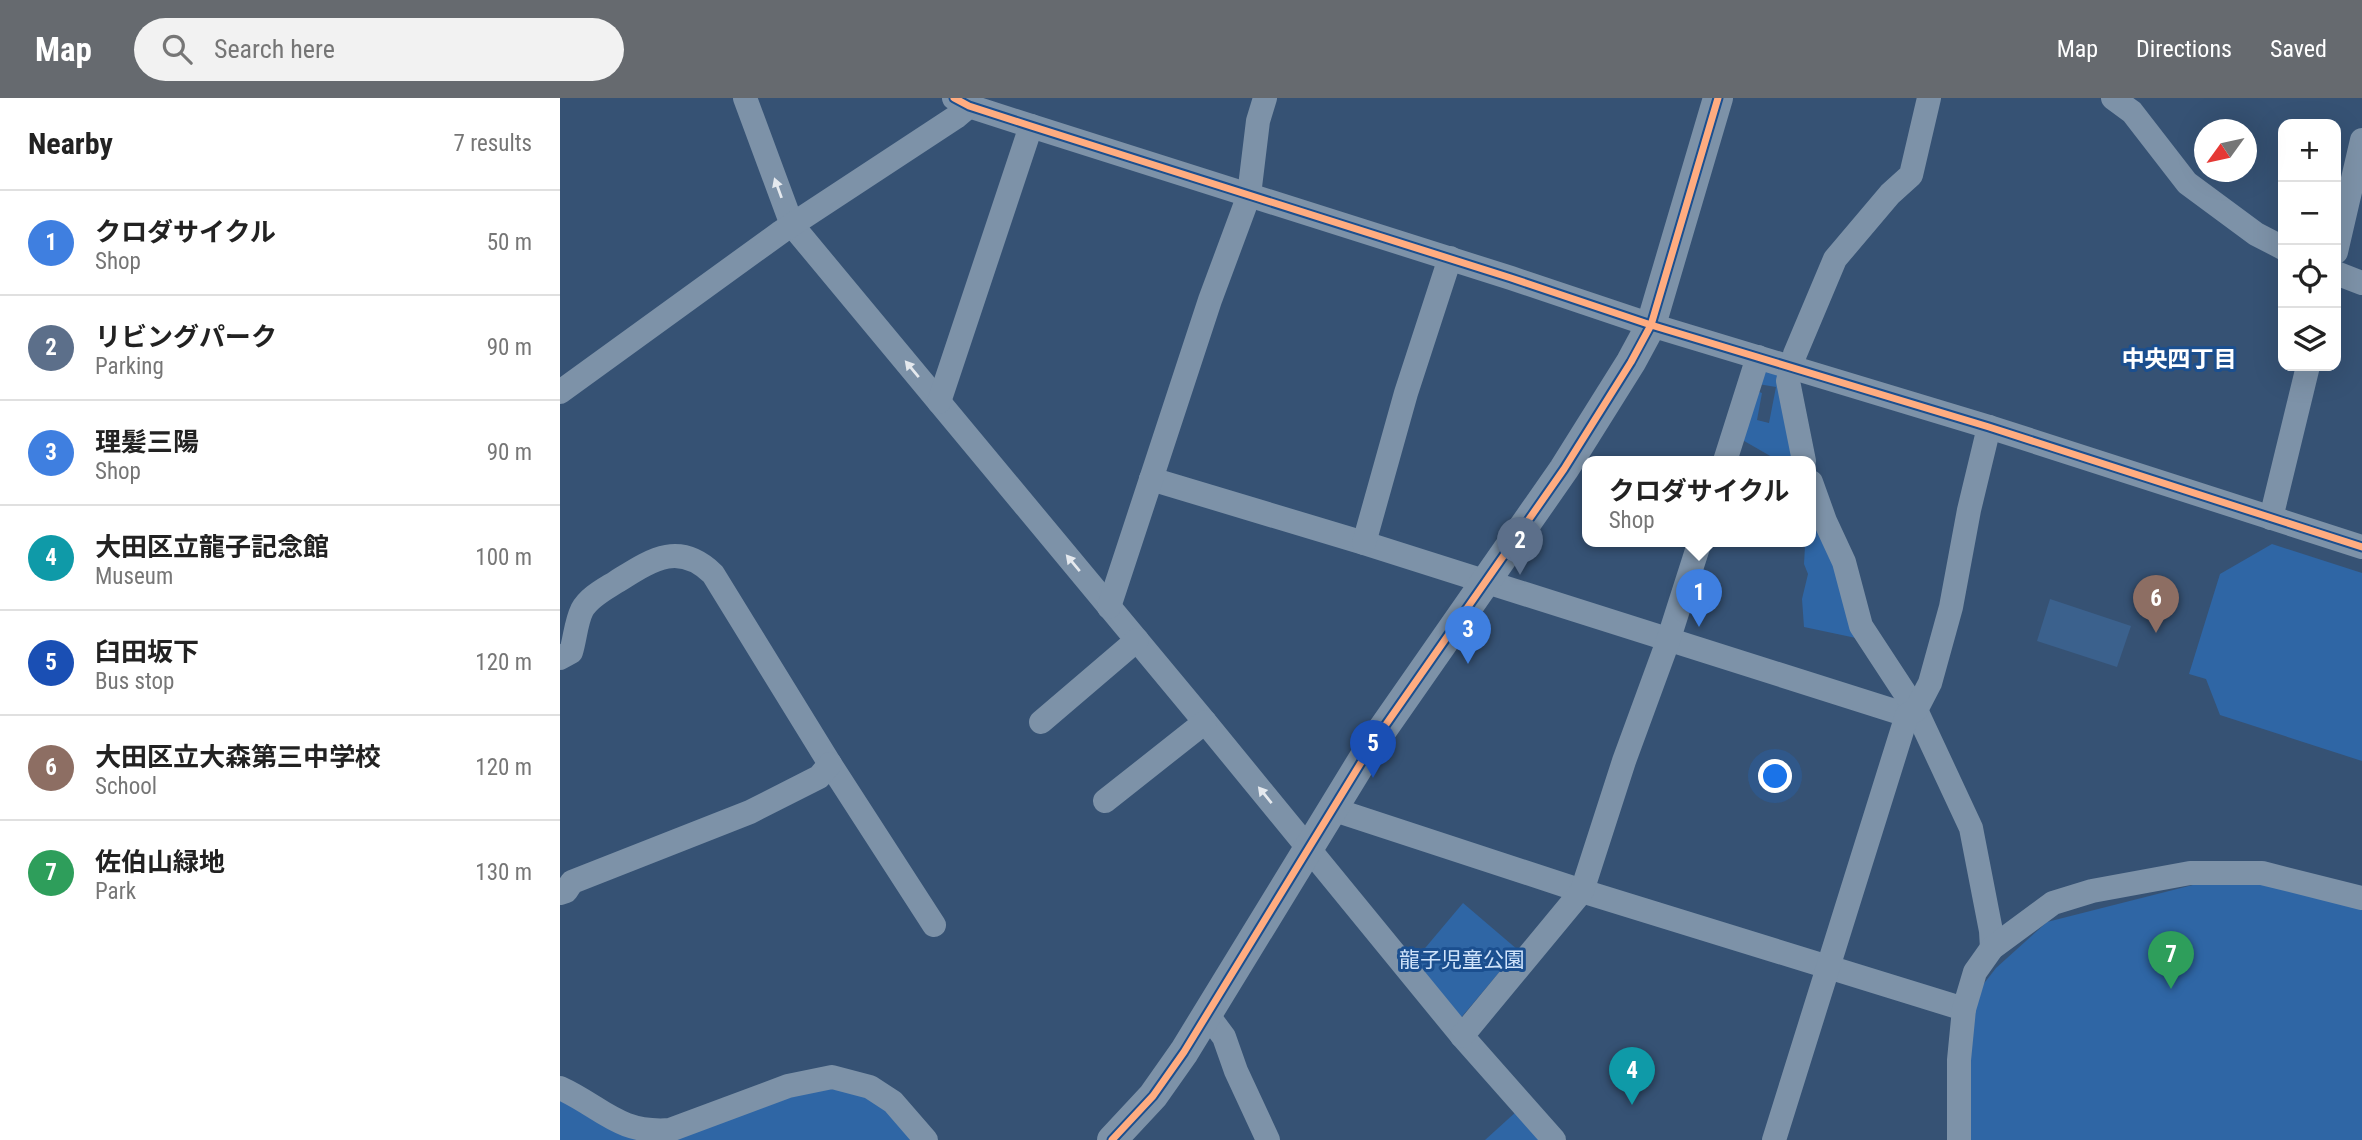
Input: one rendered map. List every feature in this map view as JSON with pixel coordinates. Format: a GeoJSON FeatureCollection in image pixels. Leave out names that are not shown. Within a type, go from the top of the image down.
{"type":"FeatureCollection","features":[{"type":"Feature","properties":{"kind":"street"},"geometry":{"type":"LineString","coordinates":[[746,98],[792,225],[1462,1036],[1554,1140]]}},
{"type":"Feature","properties":{"kind":"street"},"geometry":{"type":"LineString","coordinates":[[1109,607],[1210,300],[1249,195],[1258,121],[1265,98]]}},
{"type":"Feature","properties":{"kind":"street"},"geometry":{"type":"LineString","coordinates":[[1112,1140],[1153,1096],[1185,1052],[1373,743],[1564,469],[1631,362],[1651,325],[1718,98]]}},
{"type":"Feature","properties":{"kind":"street"},"geometry":{"type":"LineString","coordinates":[[1803,456],[1788,382],[1790,368],[1835,258],[1890,194],[1911,175],[1929,98]]}},
{"type":"Feature","properties":{"kind":"street"},"geometry":{"type":"LineString","coordinates":[[2113,98],[2132,112],[2187,183],[2256,234],[2278,245]]}},
{"type":"Feature","properties":{"kind":"street"},"geometry":{"type":"LineString","coordinates":[[560,392],[792,225],[974,103],[1031,126],[1450,258],[1651,325],[1989,427],[2362,547]]}},
{"type":"Feature","properties":{"kind":"street"},"geometry":{"type":"LineString","coordinates":[[939,402],[1031,126]]}},
{"type":"Feature","properties":{"kind":"street"},"geometry":{"type":"LineString","coordinates":[[2338,245],[2362,140]]}},
{"type":"Feature","properties":{"kind":"street"},"geometry":{"type":"LineString","coordinates":[[1364,542],[1406,393],[1450,258]]}},
{"type":"Feature","properties":{"kind":"street"},"geometry":{"type":"LineString","coordinates":[[2341,275],[2362,283]]}},
{"type":"Feature","properties":{"kind":"street"},"geometry":{"type":"LineString","coordinates":[[1727,456],[1758,357]]}},
{"type":"Feature","properties":{"kind":"street"},"geometry":{"type":"LineString","coordinates":[[2271,518],[2307,371]]}},
{"type":"Feature","properties":{"kind":"street"},"geometry":{"type":"LineString","coordinates":[[1774,1140],[1912,713],[1930,683],[1951,607],[1969,510],[1989,427]]}},
{"type":"Feature","properties":{"kind":"street"},"geometry":{"type":"LineString","coordinates":[[1151,479],[1364,542],[1668,641],[1912,713]]}},
{"type":"Feature","properties":{"kind":"street"},"geometry":{"type":"LineString","coordinates":[[1816,496],[1844,562],[1861,626],[1912,713],[1970,828],[1992,948]]}},
{"type":"Feature","properties":{"kind":"street"},"geometry":{"type":"LineString","coordinates":[[1462,1036],[1582,891],[1698,547]]}},
{"type":"Feature","properties":{"kind":"street"},"geometry":{"type":"LineString","coordinates":[[560,658],[571,652],[583,608],[597,594],[654,559],[674,556],[700,562],[713,574],[830,764],[934,925]]}},
{"type":"Feature","properties":{"kind":"street"},"geometry":{"type":"LineString","coordinates":[[1041,722],[1137,640]]}},
{"type":"Feature","properties":{"kind":"street"},"geometry":{"type":"LineString","coordinates":[[1105,801],[1205,722]]}},
{"type":"Feature","properties":{"kind":"street"},"geometry":{"type":"LineString","coordinates":[[560,893],[566,891],[572,882],[750,812],[819,777],[830,764]]}},
{"type":"Feature","properties":{"kind":"street"},"geometry":{"type":"LineString","coordinates":[[1332,809],[1582,891],[1964,1009]]}},
{"type":"Feature","properties":{"kind":"street"},"geometry":{"type":"LineString","coordinates":[[1959,1140],[1959,1060],[1964,1009],[1975,972],[1992,948],[2053,903],[2092,891],[2190,873],[2262,873],[2362,898]]}},
{"type":"Feature","properties":{"kind":"street"},"geometry":{"type":"LineString","coordinates":[[1207,1014],[1224,1037],[1236,1071],[1268,1140]]}},
{"type":"Feature","properties":{"kind":"street"},"geometry":{"type":"LineString","coordinates":[[560,1088],[611,1119],[650,1132],[670,1130],[788,1086],[832,1077],[870,1087],[893,1101],[926,1140]]}},
{"type":"Feature","properties":{"kind":"green space"},"geometry":{"type":"Polygon","coordinates":[[[1760,367],[1777,371],[1798,456],[1770,456],[1739,438],[1760,367]],[[1758,384],[1756,391],[1762,393],[1757,420],[1769,423],[1776,387],[1758,384]]]}},
{"type":"Feature","properties":{"kind":"green space"},"geometry":{"type":"Polygon","coordinates":[[[1816,525],[1832,562],[1856,638],[1804,627],[1802,599],[1808,574],[1804,564],[1805,547],[1816,547],[1816,525]]]}},
{"type":"Feature","properties":{"kind":"green space"},"geometry":{"type":"Polygon","coordinates":[[[2272,544],[2362,573],[2362,761],[2220,715],[2206,679],[2189,674],[2220,574],[2272,544]]]}},
{"type":"Feature","properties":{"kind":"green space"},"geometry":{"type":"Polygon","coordinates":[[[2240,873],[2362,905],[2362,1140],[1966,1140],[1964,1009],[1996,968],[2047,922],[2240,873]]]}},
{"type":"Feature","properties":{"kind":"green space","name":"龍子児童公園"},"geometry":{"type":"Polygon","coordinates":[[[1463,903],[1518,950],[1459,1020],[1410,966],[1463,903]]]}},
{"type":"Feature","properties":{"kind":"green space"},"geometry":{"type":"Polygon","coordinates":[[[830,1089],[855,1091],[892,1113],[913,1140],[560,1140],[560,1099],[615,1131],[830,1089]]]}},
{"type":"Feature","properties":{"kind":"green space"},"geometry":{"type":"Polygon","coordinates":[[[1517,1111],[1542,1140],[1485,1140],[1517,1111]]]}},
{"type":"Feature","properties":{"kind":"shaded area"},"geometry":{"type":"Polygon","coordinates":[[[2050,599],[2131,626],[2117,667],[2037,641],[2050,599]]]}},
{"type":"Feature","properties":{"kind":"cycle path"},"geometry":{"type":"LineString","coordinates":[[954,98],[969,106],[1651,325],[1989,427],[2362,547]]}},
{"type":"Feature","properties":{"kind":"cycle path"},"geometry":{"type":"LineString","coordinates":[[1112,1140],[1153,1096],[1184,1052],[1373,743],[1564,469],[1631,362],[1651,325],[1718,98]]}},
{"type":"Feature","properties":{"kind":"place","name":"リビングパーク"},"geometry":{"type":"Point","coordinates":[1520,575]}},
{"type":"Feature","properties":{"kind":"place","name":"クロダサイクル"},"geometry":{"type":"Point","coordinates":[1699,627]}},
{"type":"Feature","properties":{"kind":"place","name":"大田区立大森第三中学校"},"geometry":{"type":"Point","coordinates":[2156,633]}},
{"type":"Feature","properties":{"kind":"place","name":"理髪三陽"},"geometry":{"type":"Point","coordinates":[1468,664]}},
{"type":"Feature","properties":{"kind":"place","name":"臼田坂下"},"geometry":{"type":"Point","coordinates":[1373,778]}},
{"type":"Feature","properties":{"kind":"place","name":"佐伯山緑地"},"geometry":{"type":"Point","coordinates":[2171,989]}},
{"type":"Feature","properties":{"kind":"place","name":"大田区立龍子記念館"},"geometry":{"type":"Point","coordinates":[1632,1105]}},
{"type":"Feature","properties":{"kind":"district","name":"中央四丁目"},"geometry":{"type":"Point","coordinates":[2179,359]}}]}
